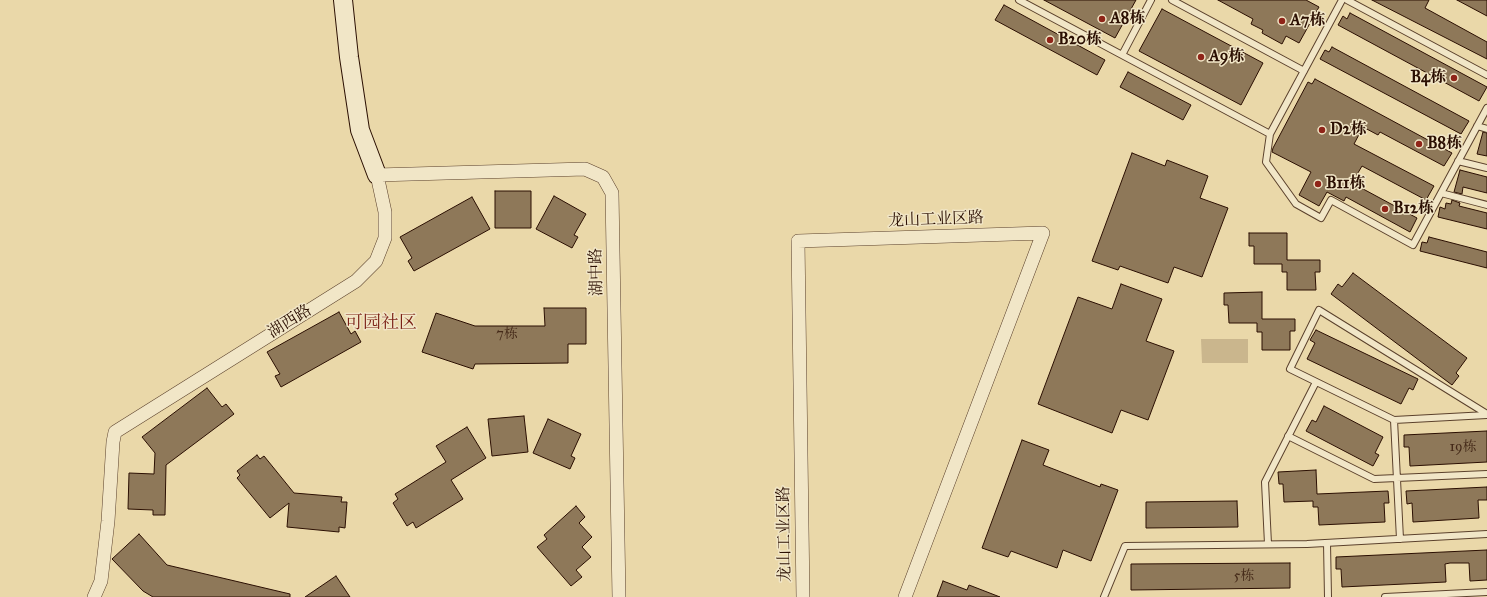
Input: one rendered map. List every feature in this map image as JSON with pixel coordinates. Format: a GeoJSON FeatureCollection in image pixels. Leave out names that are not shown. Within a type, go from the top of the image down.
{"type":"FeatureCollection","features":[{"type":"Feature","properties":{"kind":"street","name":"湖西路"},"geometry":{"type":"LineString","coordinates":[[94,597],[101,580],[108,521],[112,442],[115,432],[356,281],[376,261],[385,238],[385,212],[377,175],[360,130],[349,57],[343,0]]}},
{"type":"Feature","properties":{"kind":"street","name":"湖中路"},"geometry":{"type":"LineString","coordinates":[[377,175],[585,169],[603,177],[612,193],[619,597]]}},
{"type":"Feature","properties":{"kind":"street","name":"龙山工业区路"},"geometry":{"type":"LineString","coordinates":[[803,597],[798,241],[1042,233],[905,597]]}},
{"type":"Feature","properties":{"kind":"lane"},"geometry":{"type":"LineString","coordinates":[[1019,0],[1270,134]]}},
{"type":"Feature","properties":{"kind":"lane"},"geometry":{"type":"LineString","coordinates":[[1122,55],[1151,0]]}},
{"type":"Feature","properties":{"kind":"lane"},"geometry":{"type":"LineString","coordinates":[[1172,0],[1304,71]]}},
{"type":"Feature","properties":{"kind":"lane"},"geometry":{"type":"LineString","coordinates":[[1342,0],[1270,134],[1266,162],[1296,204],[1321,218],[1330,200],[1413,245],[1487,108]]}},
{"type":"Feature","properties":{"kind":"lane"},"geometry":{"type":"LineString","coordinates":[[1347,0],[1487,75]]}},
{"type":"Feature","properties":{"kind":"lane"},"geometry":{"type":"LineString","coordinates":[[1477,126],[1487,129]]}},
{"type":"Feature","properties":{"kind":"lane"},"geometry":{"type":"LineString","coordinates":[[1458,161],[1487,168]]}},
{"type":"Feature","properties":{"kind":"lane"},"geometry":{"type":"LineString","coordinates":[[1441,193],[1487,205]]}},
{"type":"Feature","properties":{"kind":"lane"},"geometry":{"type":"LineString","coordinates":[[1319,310],[1487,414],[1394,420],[1290,369],[1319,310]]}},
{"type":"Feature","properties":{"kind":"lane"},"geometry":{"type":"LineString","coordinates":[[1268,544],[1265,482],[1316,382]]}},
{"type":"Feature","properties":{"kind":"lane"},"geometry":{"type":"LineString","coordinates":[[1394,420],[1400,539]]}},
{"type":"Feature","properties":{"kind":"lane"},"geometry":{"type":"LineString","coordinates":[[1288,436],[1374,479],[1487,474]]}},
{"type":"Feature","properties":{"kind":"lane"},"geometry":{"type":"LineString","coordinates":[[1104,597],[1125,546],[1268,544],[1487,534]]}},
{"type":"Feature","properties":{"kind":"lane"},"geometry":{"type":"LineString","coordinates":[[1327,542],[1328,597]]}},
{"type":"Feature","properties":{"kind":"lane"},"geometry":{"type":"LineString","coordinates":[[1385,597],[1487,592]]}},
{"type":"Feature","properties":{"kind":"shaded area"},"geometry":{"type":"Polygon","coordinates":[[[1201,339],[1248,339],[1248,363],[1202,363],[1201,339]]]}},
{"type":"Feature","properties":{"kind":"building","name":"A8栋"},"geometry":{"type":"Polygon","coordinates":[[[1044,0],[1136,0],[1115,38],[1044,0]]]}},
{"type":"Feature","properties":{"kind":"building","name":"A7栋"},"geometry":{"type":"Polygon","coordinates":[[[1218,0],[1306,0],[1319,7],[1299,43],[1286,36],[1282,44],[1262,33],[1263,30],[1251,24],[1253,19],[1218,0]]]}},
{"type":"Feature","properties":{"kind":"building"},"geometry":{"type":"Polygon","coordinates":[[[1372,0],[1429,0],[1425,8],[1487,42],[1487,59],[1372,0]]]}},
{"type":"Feature","properties":{"kind":"building"},"geometry":{"type":"Polygon","coordinates":[[[1457,0],[1487,0],[1487,16],[1457,0]]]}},
{"type":"Feature","properties":{"kind":"building","name":"B20栋"},"geometry":{"type":"Polygon","coordinates":[[[1004,5],[1105,60],[1097,75],[995,20],[1004,5]]]}},
{"type":"Feature","properties":{"kind":"building","name":"A9栋"},"geometry":{"type":"Polygon","coordinates":[[[1162,9],[1263,63],[1241,105],[1139,51],[1162,9]]]}},
{"type":"Feature","properties":{"kind":"building"},"geometry":{"type":"Polygon","coordinates":[[[1350,13],[1487,87],[1479,101],[1338,25],[1343,16],[1347,19],[1350,13]]]}},
{"type":"Feature","properties":{"kind":"building"},"geometry":{"type":"Polygon","coordinates":[[[1332,47],[1469,121],[1461,134],[1320,59],[1325,50],[1329,52],[1332,47]]]}},
{"type":"Feature","properties":{"kind":"building"},"geometry":{"type":"Polygon","coordinates":[[[1128,72],[1191,105],[1183,120],[1120,87],[1128,72]]]}},
{"type":"Feature","properties":{"kind":"building"},"geometry":{"type":"Polygon","coordinates":[[[1315,79],[1452,153],[1444,166],[1380,132],[1378,135],[1363,127],[1354,144],[1434,186],[1426,200],[1362,166],[1352,183],[1417,218],[1410,232],[1346,197],[1344,201],[1327,192],[1319,206],[1299,195],[1311,172],[1272,152],[1308,82],[1312,84],[1315,79]]]}},
{"type":"Feature","properties":{"kind":"building"},"geometry":{"type":"Polygon","coordinates":[[[1483,132],[1487,133],[1487,156],[1477,154],[1483,132]]]}},
{"type":"Feature","properties":{"kind":"building"},"geometry":{"type":"Polygon","coordinates":[[[1132,153],[1165,166],[1167,160],[1208,176],[1200,198],[1228,208],[1202,277],[1174,267],[1168,283],[1120,266],[1118,270],[1092,261],[1132,153]]]}},
{"type":"Feature","properties":{"kind":"building"},"geometry":{"type":"Polygon","coordinates":[[[1460,170],[1487,177],[1487,193],[1463,187],[1462,194],[1454,192],[1460,170]]]}},
{"type":"Feature","properties":{"kind":"building"},"geometry":{"type":"Polygon","coordinates":[[[495,191],[531,191],[531,228],[495,228],[495,191]]]}},
{"type":"Feature","properties":{"kind":"building"},"geometry":{"type":"Polygon","coordinates":[[[554,196],[586,214],[574,235],[578,237],[572,248],[536,229],[554,196]]]}},
{"type":"Feature","properties":{"kind":"building"},"geometry":{"type":"Polygon","coordinates":[[[472,197],[490,229],[414,271],[408,261],[412,258],[400,237],[472,197]]]}},
{"type":"Feature","properties":{"kind":"building"},"geometry":{"type":"Polygon","coordinates":[[[1452,200],[1460,203],[1459,206],[1487,213],[1487,229],[1438,217],[1440,207],[1445,209],[1446,203],[1451,204],[1452,200]]]}},
{"type":"Feature","properties":{"kind":"building"},"geometry":{"type":"Polygon","coordinates":[[[1249,233],[1287,233],[1287,260],[1320,260],[1320,272],[1315,272],[1316,290],[1287,290],[1287,272],[1282,272],[1282,264],[1254,264],[1254,246],[1249,246],[1249,233]]]}},
{"type":"Feature","properties":{"kind":"building"},"geometry":{"type":"Polygon","coordinates":[[[1429,237],[1487,252],[1487,268],[1420,251],[1422,242],[1427,243],[1429,237]]]}},
{"type":"Feature","properties":{"kind":"building"},"geometry":{"type":"Polygon","coordinates":[[[1353,273],[1467,358],[1456,373],[1459,376],[1452,385],[1331,294],[1338,284],[1342,287],[1353,273]]]}},
{"type":"Feature","properties":{"kind":"building"},"geometry":{"type":"Polygon","coordinates":[[[1121,284],[1162,299],[1146,341],[1174,351],[1148,420],[1121,410],[1112,433],[1038,404],[1078,297],[1112,309],[1121,284]]]}},
{"type":"Feature","properties":{"kind":"building"},"geometry":{"type":"Polygon","coordinates":[[[1262,292],[1262,319],[1295,319],[1295,331],[1290,331],[1290,350],[1262,350],[1262,332],[1257,332],[1257,323],[1229,323],[1228,305],[1224,305],[1224,293],[1262,292]]]}},
{"type":"Feature","properties":{"kind":"building"},"geometry":{"type":"Polygon","coordinates":[[[544,308],[586,308],[586,344],[568,344],[568,363],[475,364],[473,369],[422,352],[436,313],[475,326],[545,326],[544,308]]]}},
{"type":"Feature","properties":{"kind":"building"},"geometry":{"type":"Polygon","coordinates":[[[339,312],[351,334],[355,331],[361,342],[281,387],[275,376],[280,374],[267,352],[339,312]]]}},
{"type":"Feature","properties":{"kind":"building"},"geometry":{"type":"Polygon","coordinates":[[[1316,330],[1418,379],[1413,390],[1409,388],[1401,404],[1307,359],[1315,343],[1310,340],[1316,330]]]}},
{"type":"Feature","properties":{"kind":"building"},"geometry":{"type":"Polygon","coordinates":[[[207,388],[222,407],[226,404],[234,414],[166,465],[165,515],[153,515],[153,510],[128,509],[129,473],[154,474],[155,453],[142,437],[207,388]]]}},
{"type":"Feature","properties":{"kind":"building"},"geometry":{"type":"Polygon","coordinates":[[[1324,406],[1383,437],[1375,453],[1379,455],[1373,466],[1306,431],[1312,420],[1316,422],[1324,406]]]}},
{"type":"Feature","properties":{"kind":"building"},"geometry":{"type":"Polygon","coordinates":[[[524,416],[528,452],[492,456],[488,419],[524,416]]]}},
{"type":"Feature","properties":{"kind":"building"},"geometry":{"type":"Polygon","coordinates":[[[548,419],[581,434],[571,456],[575,458],[570,469],[533,453],[548,419]]]}},
{"type":"Feature","properties":{"kind":"building"},"geometry":{"type":"Polygon","coordinates":[[[467,427],[486,458],[451,480],[463,499],[416,528],[413,522],[407,526],[393,503],[398,499],[395,494],[446,462],[436,446],[467,427]]]}},
{"type":"Feature","properties":{"kind":"building"},"geometry":{"type":"Polygon","coordinates":[[[1487,431],[1487,462],[1410,466],[1409,447],[1404,447],[1404,435],[1487,431]]]}},
{"type":"Feature","properties":{"kind":"building"},"geometry":{"type":"Polygon","coordinates":[[[1022,440],[1049,450],[1043,465],[1100,487],[1101,484],[1118,490],[1091,561],[1063,550],[1057,568],[1011,551],[1008,557],[982,548],[1022,440]]]}},
{"type":"Feature","properties":{"kind":"building"},"geometry":{"type":"Polygon","coordinates":[[[257,455],[260,459],[264,456],[294,493],[342,497],[341,502],[347,502],[345,528],[339,527],[339,532],[287,527],[289,503],[270,518],[237,478],[240,475],[237,471],[257,455]]]}},
{"type":"Feature","properties":{"kind":"building"},"geometry":{"type":"Polygon","coordinates":[[[1316,470],[1317,494],[1388,491],[1389,503],[1384,503],[1385,522],[1319,525],[1318,507],[1313,507],[1313,501],[1284,502],[1283,484],[1279,484],[1278,472],[1316,470]]]}},
{"type":"Feature","properties":{"kind":"building"},"geometry":{"type":"Polygon","coordinates":[[[1487,487],[1487,500],[1478,500],[1479,518],[1413,522],[1412,503],[1407,504],[1406,491],[1487,487]]]}},
{"type":"Feature","properties":{"kind":"building"},"geometry":{"type":"Polygon","coordinates":[[[1237,501],[1238,527],[1146,528],[1146,502],[1237,501]]]}},
{"type":"Feature","properties":{"kind":"building"},"geometry":{"type":"Polygon","coordinates":[[[576,506],[585,517],[579,523],[592,537],[582,547],[591,557],[576,570],[582,577],[571,586],[537,547],[547,539],[544,535],[576,506]]]}},
{"type":"Feature","properties":{"kind":"building"},"geometry":{"type":"Polygon","coordinates":[[[139,534],[167,565],[290,594],[290,597],[153,597],[143,591],[112,559],[139,534]]]}},
{"type":"Feature","properties":{"kind":"building"},"geometry":{"type":"Polygon","coordinates":[[[1487,550],[1487,580],[1470,581],[1469,563],[1450,563],[1445,564],[1446,582],[1342,587],[1341,569],[1336,569],[1336,557],[1487,550]]]}},
{"type":"Feature","properties":{"kind":"building"},"geometry":{"type":"Polygon","coordinates":[[[1290,563],[1290,588],[1131,590],[1131,564],[1290,563]]]}},
{"type":"Feature","properties":{"kind":"building"},"geometry":{"type":"Polygon","coordinates":[[[336,576],[350,597],[305,597],[336,576]]]}},
{"type":"Feature","properties":{"kind":"building"},"geometry":{"type":"Polygon","coordinates":[[[943,581],[967,590],[969,585],[1000,597],[937,597],[943,581]]]}},
{"type":"Feature","properties":{"kind":"place","name":"A8栋"},"geometry":{"type":"Point","coordinates":[1102,19]}},
{"type":"Feature","properties":{"kind":"place","name":"A7栋"},"geometry":{"type":"Point","coordinates":[1282,21]}},
{"type":"Feature","properties":{"kind":"place","name":"B20栋"},"geometry":{"type":"Point","coordinates":[1050,40]}},
{"type":"Feature","properties":{"kind":"place","name":"A9栋"},"geometry":{"type":"Point","coordinates":[1201,57]}},
{"type":"Feature","properties":{"kind":"place","name":"B4栋"},"geometry":{"type":"Point","coordinates":[1454,78]}},
{"type":"Feature","properties":{"kind":"place","name":"D2栋"},"geometry":{"type":"Point","coordinates":[1322,130]}},
{"type":"Feature","properties":{"kind":"place","name":"B8栋"},"geometry":{"type":"Point","coordinates":[1419,144]}},
{"type":"Feature","properties":{"kind":"place","name":"B11栋"},"geometry":{"type":"Point","coordinates":[1318,184]}},
{"type":"Feature","properties":{"kind":"place","name":"B12栋"},"geometry":{"type":"Point","coordinates":[1385,209]}},
{"type":"Feature","properties":{"kind":"district","name":"可园社区"},"geometry":{"type":"Point","coordinates":[381,324]}}]}
